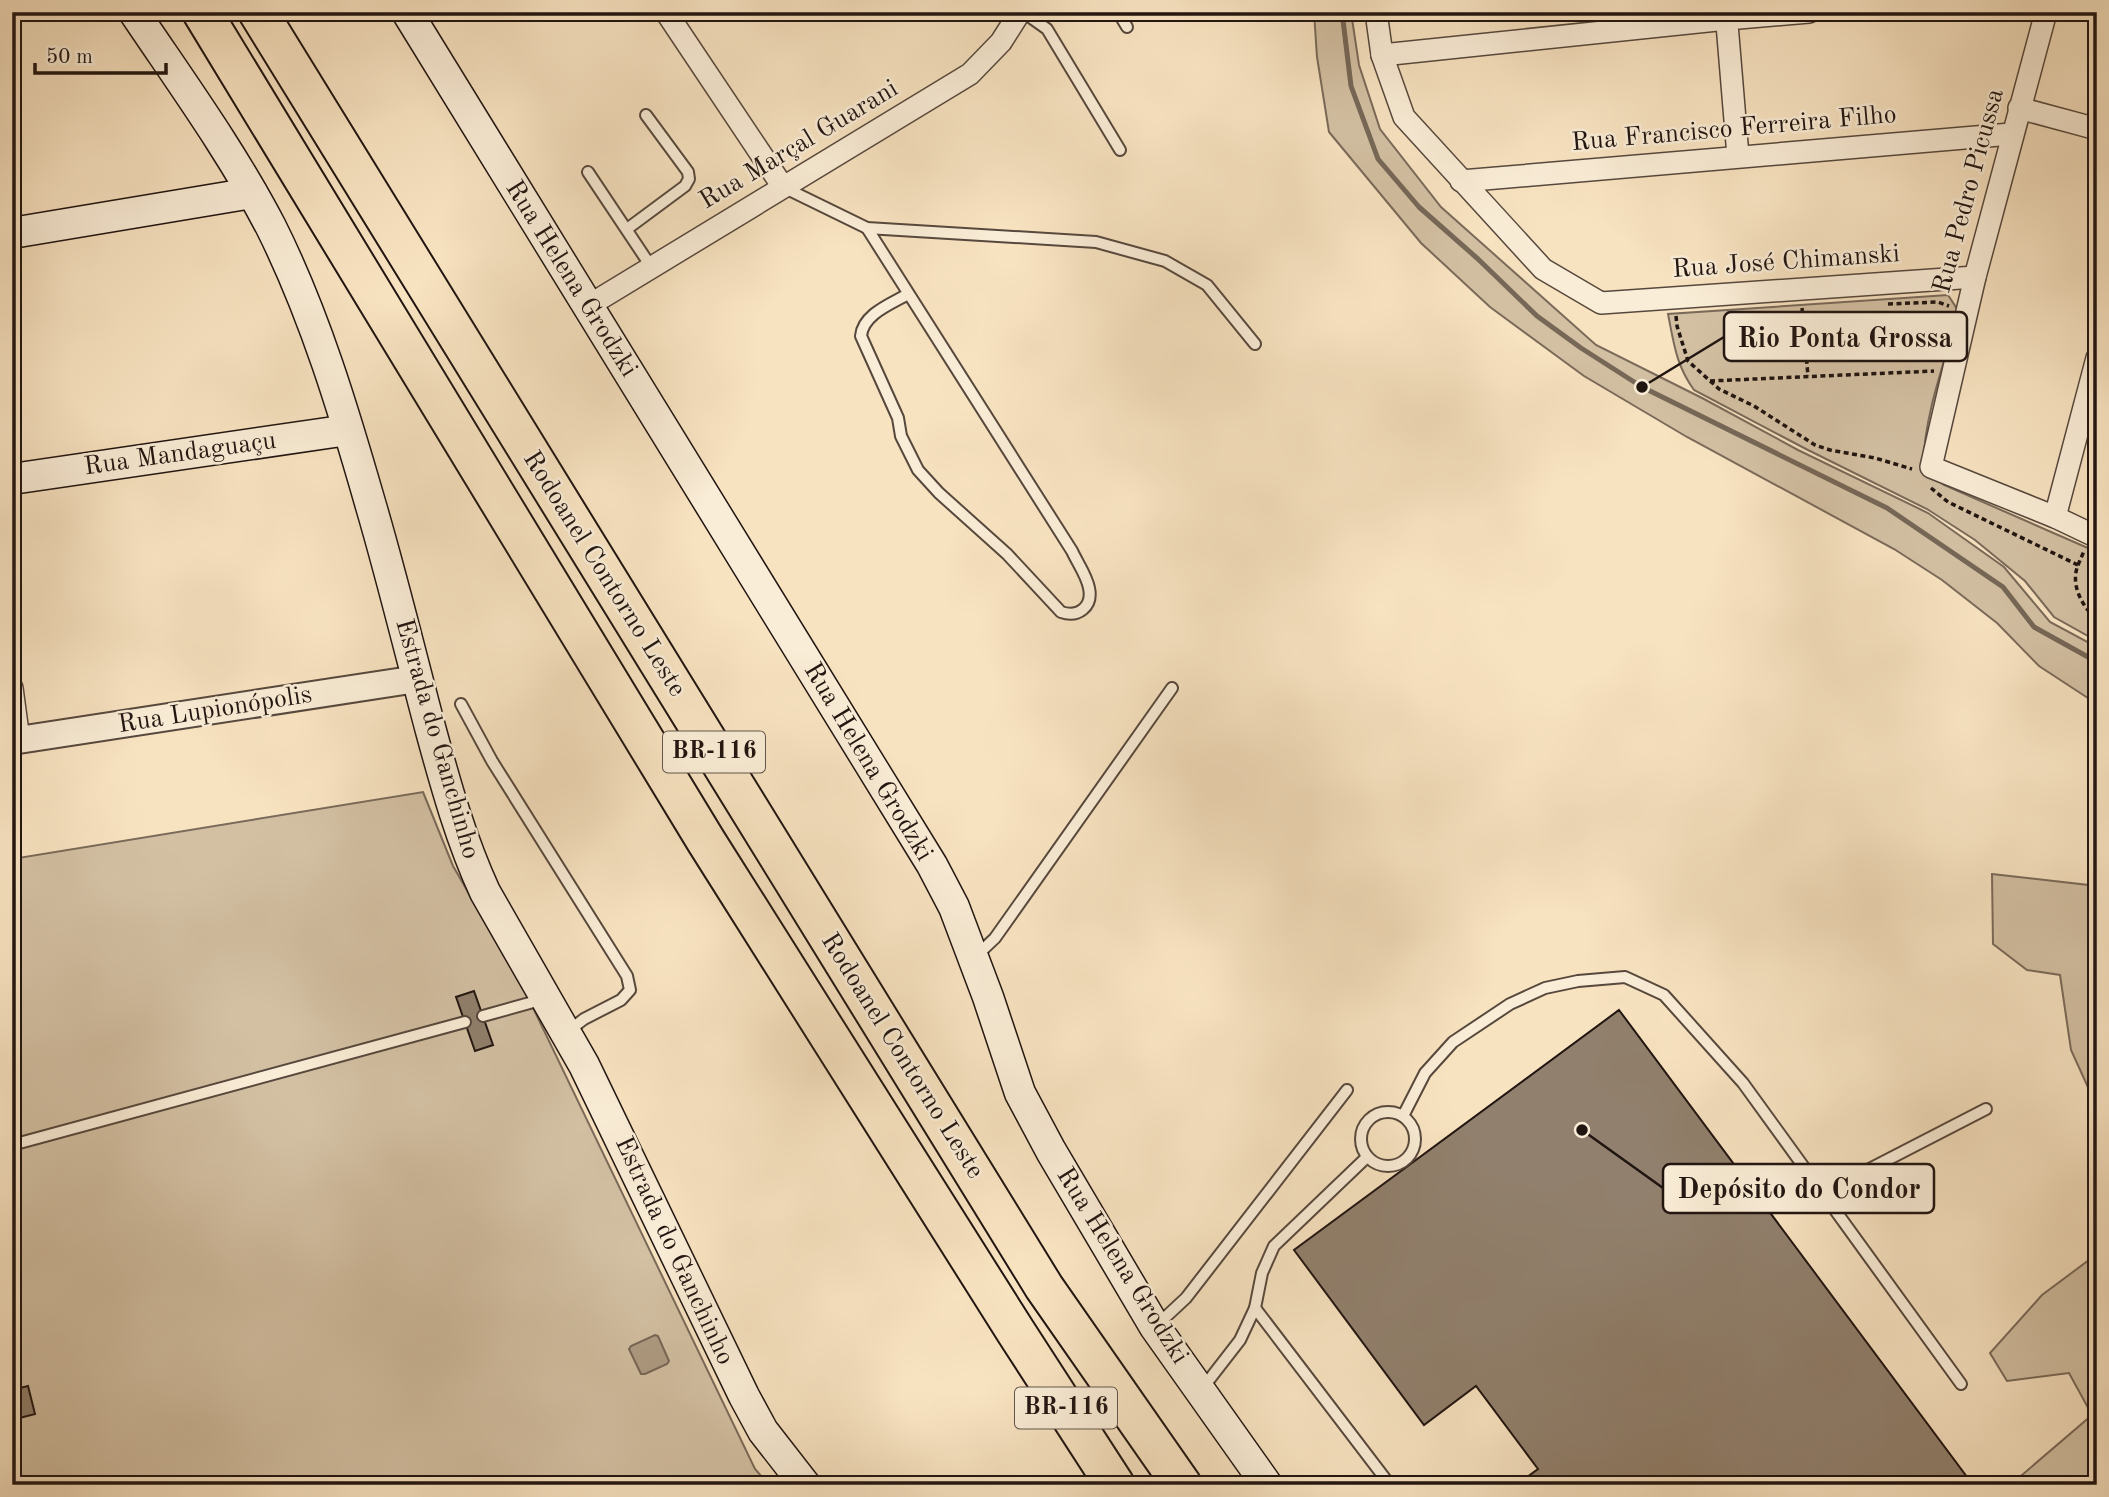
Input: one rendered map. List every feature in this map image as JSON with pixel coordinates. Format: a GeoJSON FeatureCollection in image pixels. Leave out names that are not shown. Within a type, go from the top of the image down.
{"type":"FeatureCollection","features":[{"type":"Feature","properties":{"kind":"highway","name":"Rodoanel Contorno Leste"},"geometry":{"type":"LineString","coordinates":[[202,12],[699,829],[1115,1485]]}},
{"type":"Feature","properties":{"kind":"highway","name":"Rodoanel Contorno Leste"},"geometry":{"type":"LineString","coordinates":[[258,12],[1044,1287],[1182,1485]]}},
{"type":"Feature","properties":{"kind":"highway"},"geometry":{"type":"LineString","coordinates":[[1016,1332],[1087,1460],[1094,1485]]}},
{"type":"Feature","properties":{"kind":"main road","name":"Estrada do Ganchinho"},"geometry":{"type":"LineString","coordinates":[[134,12],[252,193],[290,269],[348,430],[447,789],[471,862],[485,892],[567,1033],[744,1396],[764,1431],[805,1485]]}},
{"type":"Feature","properties":{"kind":"main road","name":"Rua Helena Grodzki"},"geometry":{"type":"LineString","coordinates":[[400,12],[434,55]]}},
{"type":"Feature","properties":{"kind":"main road","name":"Rua Helena Grodzki"},"geometry":{"type":"LineString","coordinates":[[407,12],[932,865],[954,907],[1020,1093],[1051,1151],[1155,1327],[1267,1485]]}},
{"type":"Feature","properties":{"kind":"main road"},"geometry":{"type":"LineString","coordinates":[[12,233],[252,193]]}},
{"type":"Feature","properties":{"kind":"main road","name":"Rua Mandaguaçu"},"geometry":{"type":"LineString","coordinates":[[12,480],[348,430]]}},
{"type":"Feature","properties":{"kind":"street"},"geometry":{"type":"LineString","coordinates":[[666,12],[783,187]]}},
{"type":"Feature","properties":{"kind":"street","name":"Rua Marçal Guarani"},"geometry":{"type":"LineString","coordinates":[[588,306],[970,74],[1000,43],[1022,12]]}},
{"type":"Feature","properties":{"kind":"street"},"geometry":{"type":"LineString","coordinates":[[1376,12],[1382,55],[1404,117],[1461,181]]}},
{"type":"Feature","properties":{"kind":"street"},"geometry":{"type":"LineString","coordinates":[[1382,55],[1727,15],[1809,12]]}},
{"type":"Feature","properties":{"kind":"street","name":"Rua Pedro Picussa"},"geometry":{"type":"LineString","coordinates":[[1926,475],[2011,134],[2046,12]]}},
{"type":"Feature","properties":{"kind":"street"},"geometry":{"type":"LineString","coordinates":[[1727,15],[1738,156]]}},
{"type":"Feature","properties":{"kind":"street"},"geometry":{"type":"LineString","coordinates":[[2019,108],[2097,129]]}},
{"type":"Feature","properties":{"kind":"street","name":"Rua Francisco Ferreira Filho"},"geometry":{"type":"LineString","coordinates":[[1461,181],[2011,134]]}},
{"type":"Feature","properties":{"kind":"street","name":"Rua José Chimanski"},"geometry":{"type":"LineString","coordinates":[[1461,181],[1543,269],[1601,303],[1675,307],[1975,277]]}},
{"type":"Feature","properties":{"kind":"street"},"geometry":{"type":"LineString","coordinates":[[2055,517],[2097,358]]}},
{"type":"Feature","properties":{"kind":"street"},"geometry":{"type":"LineString","coordinates":[[1926,475],[2055,517],[2091,544]]}},
{"type":"Feature","properties":{"kind":"street","name":"Rua Lupionópolis"},"geometry":{"type":"LineString","coordinates":[[16,740],[417,679]]}},
{"type":"Feature","properties":{"kind":"street"},"geometry":{"type":"LineString","coordinates":[[12,688],[16,740]]}},
{"type":"Feature","properties":{"kind":"lane"},"geometry":{"type":"LineString","coordinates":[[1022,12],[1047,29],[1120,150]]}},
{"type":"Feature","properties":{"kind":"lane"},"geometry":{"type":"LineString","coordinates":[[1118,12],[1127,27]]}},
{"type":"Feature","properties":{"kind":"lane"},"geometry":{"type":"LineString","coordinates":[[626,229],[685,186],[689,179],[688,172],[646,115]]}},
{"type":"Feature","properties":{"kind":"lane"},"geometry":{"type":"LineString","coordinates":[[588,172],[652,268]]}},
{"type":"Feature","properties":{"kind":"lane"},"geometry":{"type":"LineString","coordinates":[[783,187],[867,228],[1096,242],[1165,261],[1207,285],[1255,344]]}},
{"type":"Feature","properties":{"kind":"lane"},"geometry":{"type":"LineString","coordinates":[[867,228],[1072,551],[1089,588],[1088,601],[1082,611],[1071,615],[1061,612],[1007,554],[939,493],[918,470],[901,436],[898,418],[860,336],[867,320],[908,294]]}},
{"type":"Feature","properties":{"kind":"lane"},"geometry":{"type":"LineString","coordinates":[[973,959],[995,938],[1172,688]]}},
{"type":"Feature","properties":{"kind":"lane"},"geometry":{"type":"LineString","coordinates":[[461,704],[492,761],[628,976],[630,990],[621,1000],[584,1019],[567,1033]]}},
{"type":"Feature","properties":{"kind":"lane"},"geometry":{"type":"LineString","coordinates":[[1403,1116],[1425,1073],[1453,1042],[1510,1004],[1545,988],[1578,981],[1625,977],[1664,995],[1743,1083],[1961,1384]]}},
{"type":"Feature","properties":{"kind":"lane"},"geometry":{"type":"LineString","coordinates":[[483,1016],[547,998]]}},
{"type":"Feature","properties":{"kind":"lane"},"geometry":{"type":"LineString","coordinates":[[12,1145],[465,1022]]}},
{"type":"Feature","properties":{"kind":"lane"},"geometry":{"type":"LineString","coordinates":[[1155,1327],[1186,1298],[1347,1090]]}},
{"type":"Feature","properties":{"kind":"lane"},"geometry":{"type":"LineString","coordinates":[[1823,1193],[1986,1109]]}},
{"type":"Feature","properties":{"kind":"lane"},"geometry":{"type":"LineString","coordinates":[[1387,1112],[1403,1116],[1414,1129],[1415,1146],[1412,1154],[1399,1165],[1390,1166],[1374,1162],[1367,1157],[1361,1141],[1365,1125],[1378,1114],[1387,1112]]}},
{"type":"Feature","properties":{"kind":"lane"},"geometry":{"type":"LineString","coordinates":[[1200,1391],[1240,1340],[1255,1308],[1262,1273],[1274,1245],[1367,1157]]}},
{"type":"Feature","properties":{"kind":"lane"},"geometry":{"type":"LineString","coordinates":[[1255,1308],[1390,1485]]}},
{"type":"Feature","properties":{"kind":"path"},"geometry":{"type":"LineString","coordinates":[[1882,304],[1938,302],[1947,304],[1953,311]]}},
{"type":"Feature","properties":{"kind":"path"},"geometry":{"type":"LineString","coordinates":[[1675,307],[1686,316]]}},
{"type":"Feature","properties":{"kind":"path"},"geometry":{"type":"LineString","coordinates":[[1675,307],[1677,326],[1688,362],[1719,389],[1754,406],[1815,445],[1875,458],[1926,475],[1948,502],[2078,565]]}},
{"type":"Feature","properties":{"kind":"path"},"geometry":{"type":"LineString","coordinates":[[1790,309],[1812,307]]}},
{"type":"Feature","properties":{"kind":"path"},"geometry":{"type":"LineString","coordinates":[[1802,308],[1808,376]]}},
{"type":"Feature","properties":{"kind":"path"},"geometry":{"type":"LineString","coordinates":[[1710,381],[1939,371]]}},
{"type":"Feature","properties":{"kind":"path"},"geometry":{"type":"LineString","coordinates":[[2091,544],[2074,575],[2077,591],[2089,613],[2097,620]]}},
{"type":"Feature","properties":{"kind":"shaded area"},"geometry":{"type":"Polygon","coordinates":[[[1314,12],[1351,12],[1359,65],[1380,129],[1441,207],[1596,345],[1798,450],[1928,513],[2004,567],[2050,622],[2097,647],[2097,704],[2039,666],[1997,623],[1942,580],[1894,549],[1687,437],[1584,376],[1490,307],[1421,243],[1329,132],[1317,57],[1314,12]]]}},
{"type":"Feature","properties":{"kind":"shaded area"},"geometry":{"type":"Polygon","coordinates":[[[1948,295],[1959,312],[1930,411],[1924,469],[1944,485],[2097,552],[2097,641],[2054,617],[2025,581],[1975,540],[1927,509],[1694,390],[1679,363],[1668,314],[1948,295]]]}},
{"type":"Feature","properties":{"kind":"shaded area"},"geometry":{"type":"Polygon","coordinates":[[[423,792],[453,866],[523,987],[755,1469],[769,1485],[12,1485],[12,859],[423,792]]]}},
{"type":"Feature","properties":{"kind":"shaded area"},"geometry":{"type":"Polygon","coordinates":[[[1992,874],[2097,886],[2097,1107],[2071,1050],[2060,975],[2027,970],[1993,944],[1992,874]]]}},
{"type":"Feature","properties":{"kind":"shaded area"},"geometry":{"type":"Polygon","coordinates":[[[2097,1254],[2097,1485],[2016,1485],[2015,1481],[2092,1415],[2069,1373],[2007,1381],[1990,1353],[2042,1295],[2097,1254]]]}},
{"type":"Feature","properties":{"kind":"shaded area"},"geometry":{"type":"Polygon","coordinates":[[[655,1335],[658,1336],[669,1361],[641,1374],[629,1349],[655,1335]]]}},
{"type":"Feature","properties":{"kind":"building"},"geometry":{"type":"Polygon","coordinates":[[[474,991],[493,1045],[475,1051],[456,997],[474,991]]]}},
{"type":"Feature","properties":{"kind":"building"},"geometry":{"type":"Polygon","coordinates":[[[1619,1010],[1973,1485],[1516,1485],[1538,1469],[1476,1386],[1424,1425],[1294,1250],[1619,1010]]]}},
{"type":"Feature","properties":{"kind":"building"},"geometry":{"type":"Polygon","coordinates":[[[28,1386],[35,1414],[12,1420],[12,1390],[28,1386]]]}},
{"type":"Feature","properties":{"kind":"waterway"},"geometry":{"type":"LineString","coordinates":[[1342,12],[1351,86],[1378,159],[1419,207],[1537,316],[1642,387],[1887,508],[2003,587],[2034,627],[2097,662]]}},
{"type":"Feature","properties":{"kind":"place","name":"Rio Ponta Grossa"},"geometry":{"type":"Point","coordinates":[1642,387]}},
{"type":"Feature","properties":{"kind":"place","name":"Depósito do Condor"},"geometry":{"type":"Point","coordinates":[1582,1130]}}]}
